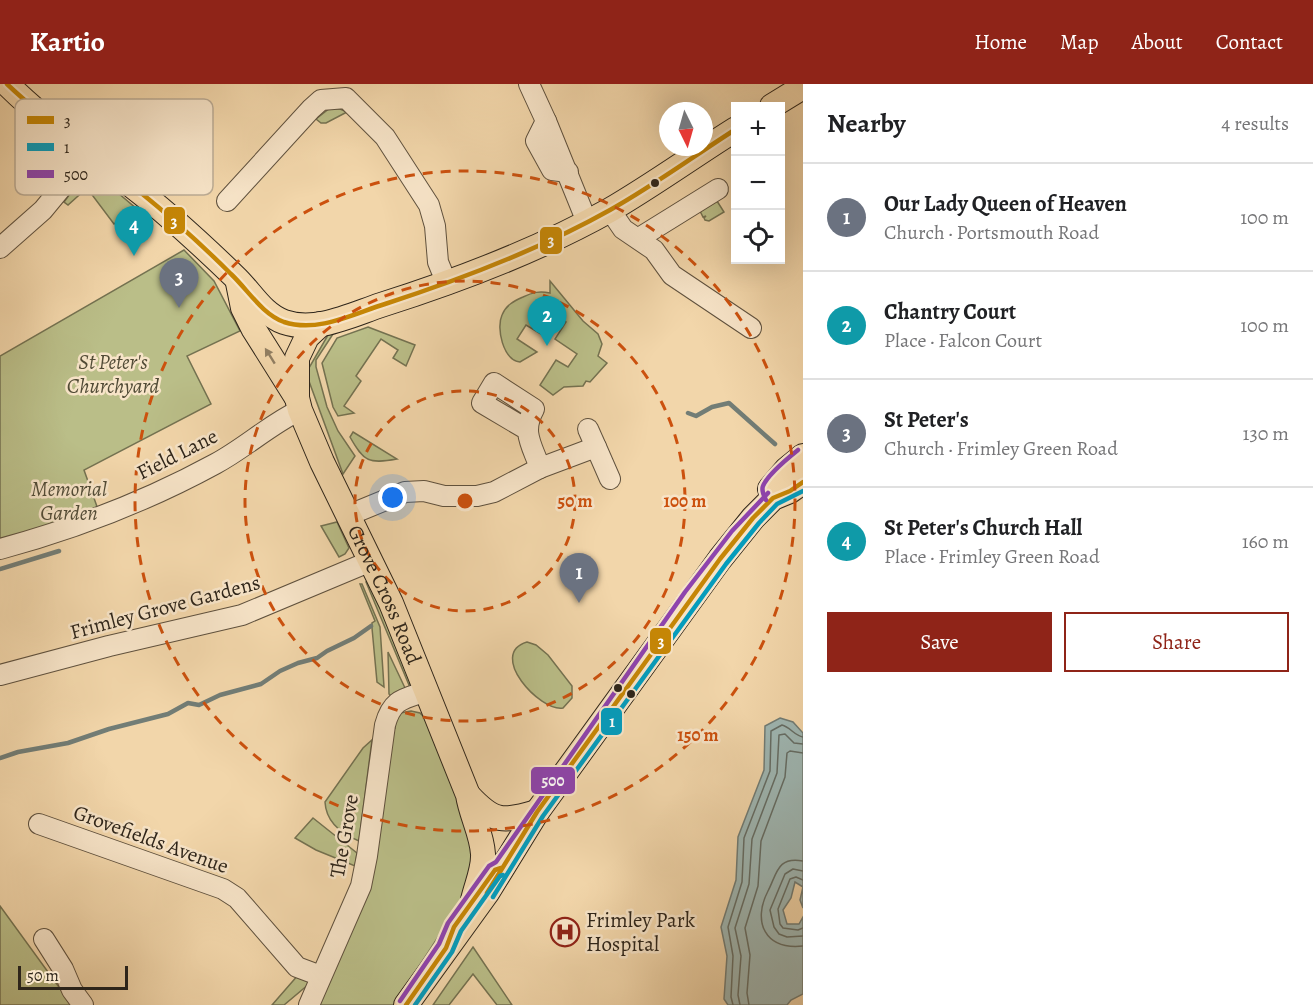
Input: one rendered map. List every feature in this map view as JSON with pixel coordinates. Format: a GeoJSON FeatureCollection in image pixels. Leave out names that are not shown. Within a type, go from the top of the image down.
{"type":"FeatureCollection","features":[{"type":"Feature","properties":{"kind":"main road"},"geometry":{"type":"LineString","coordinates":[[7,84],[24,99]]}},
{"type":"Feature","properties":{"kind":"main road"},"geometry":{"type":"LineString","coordinates":[[143,195],[237,278],[267,312],[281,321],[305,325],[321,324],[447,284],[490,267],[587,222],[660,181],[731,132]]}},
{"type":"Feature","properties":{"kind":"main road","name":"Grove Cross Road"},"geometry":{"type":"LineString","coordinates":[[237,278],[243,308],[298,404],[322,462],[391,603],[469,796],[470,810],[483,855],[473,900]]}},
{"type":"Feature","properties":{"kind":"main road","name":"Grove Cross Road"},"geometry":{"type":"LineString","coordinates":[[298,404],[296,374],[298,352],[307,338],[321,324]]}},
{"type":"Feature","properties":{"kind":"main road"},"geometry":{"type":"LineString","coordinates":[[773,498],[770,489],[787,469],[803,456]]}},
{"type":"Feature","properties":{"kind":"main road"},"geometry":{"type":"LineString","coordinates":[[406,1005],[499,876],[501,868],[537,812],[720,559],[753,518],[773,498],[790,491],[803,482]]}},
{"type":"Feature","properties":{"kind":"main road","name":"Grove Cross Road"},"geometry":{"type":"LineString","coordinates":[[469,796],[483,811],[500,819],[520,818],[537,812]]}},
{"type":"Feature","properties":{"kind":"main road"},"geometry":{"type":"LineString","coordinates":[[446,948],[454,927],[495,870],[501,868]]}},
{"type":"Feature","properties":{"kind":"street"},"geometry":{"type":"LineString","coordinates":[[528,84],[546,120],[537,137],[537,144],[552,170],[568,172],[587,222]]}},
{"type":"Feature","properties":{"kind":"street"},"geometry":{"type":"LineString","coordinates":[[227,201],[321,100],[346,98],[385,137],[429,205],[435,226],[438,262],[447,284]]}},
{"type":"Feature","properties":{"kind":"street"},"geometry":{"type":"LineString","coordinates":[[639,238],[718,189]]}},
{"type":"Feature","properties":{"kind":"street"},"geometry":{"type":"LineString","coordinates":[[3,240],[43,210],[55,195]]}},
{"type":"Feature","properties":{"kind":"street"},"geometry":{"type":"LineString","coordinates":[[610,210],[623,229],[654,250],[672,275],[751,328]]}},
{"type":"Feature","properties":{"kind":"street","name":"Field Lane"},"geometry":{"type":"LineString","coordinates":[[0,549],[99,518],[216,464],[298,404]]}},
{"type":"Feature","properties":{"kind":"street"},"geometry":{"type":"LineString","coordinates":[[526,429],[540,468]]}},
{"type":"Feature","properties":{"kind":"street"},"geometry":{"type":"LineString","coordinates":[[349,515],[405,492],[424,491],[444,496],[477,496],[494,492],[592,438],[610,479]]}},
{"type":"Feature","properties":{"kind":"street","name":"Frimley Grove Gardens"},"geometry":{"type":"LineString","coordinates":[[0,675],[120,643],[242,615],[371,561]]}},
{"type":"Feature","properties":{"kind":"street","name":"The Grove"},"geometry":{"type":"LineString","coordinates":[[309,1005],[361,886],[389,710],[400,701],[427,691]]}},
{"type":"Feature","properties":{"kind":"street","name":"Grovefields Avenue"},"geometry":{"type":"LineString","coordinates":[[39,824],[223,889],[237,898],[297,967],[321,976]]}},
{"type":"Feature","properties":{"kind":"street"},"geometry":{"type":"LineString","coordinates":[[44,939],[63,969],[72,990],[83,1005]]}},
{"type":"Feature","properties":{"kind":"green space"},"geometry":{"type":"Polygon","coordinates":[[[330,108],[347,112],[326,123],[321,123],[316,119],[330,108]]]}},
{"type":"Feature","properties":{"kind":"green space"},"geometry":{"type":"Polygon","coordinates":[[[69,195],[79,195],[68,205],[64,202],[69,195]]]}},
{"type":"Feature","properties":{"kind":"green space"},"geometry":{"type":"Polygon","coordinates":[[[92,195],[120,195],[138,210],[114,224],[92,195]]]}},
{"type":"Feature","properties":{"kind":"green space"},"geometry":{"type":"Polygon","coordinates":[[[717,201],[724,212],[709,221],[705,220],[706,216],[703,217],[700,211],[717,201]]]}},
{"type":"Feature","properties":{"kind":"green space","name":"St Peter's Churchyard"},"geometry":{"type":"Polygon","coordinates":[[[184,250],[214,281],[240,331],[187,356],[211,404],[84,470],[100,515],[0,546],[0,356],[184,250]]]}},
{"type":"Feature","properties":{"kind":"green space"},"geometry":{"type":"Polygon","coordinates":[[[550,281],[583,321],[598,334],[602,344],[598,356],[607,363],[590,382],[586,381],[583,386],[564,387],[553,395],[540,385],[556,360],[568,367],[577,354],[555,339],[566,322],[554,314],[541,334],[526,325],[517,339],[537,352],[520,362],[509,356],[505,350],[500,328],[502,315],[508,306],[530,294],[550,293],[550,281]]]}},
{"type":"Feature","properties":{"kind":"green space"},"geometry":{"type":"Polygon","coordinates":[[[368,327],[415,345],[406,366],[393,358],[398,350],[381,339],[356,376],[361,381],[344,406],[354,413],[338,416],[333,407],[322,363],[337,338],[368,327]]]}},
{"type":"Feature","properties":{"kind":"green space"},"geometry":{"type":"Polygon","coordinates":[[[333,334],[316,360],[316,367],[327,407],[338,431],[355,456],[343,474],[306,373],[328,335],[333,334]]]}},
{"type":"Feature","properties":{"kind":"green space"},"geometry":{"type":"Polygon","coordinates":[[[353,432],[397,459],[374,461],[368,459],[359,452],[350,437],[353,432]]]}},
{"type":"Feature","properties":{"kind":"green space"},"geometry":{"type":"Polygon","coordinates":[[[337,522],[349,548],[339,557],[321,526],[337,522]]]}},
{"type":"Feature","properties":{"kind":"green space"},"geometry":{"type":"Polygon","coordinates":[[[371,580],[411,680],[409,685],[366,582],[371,580]]]}},
{"type":"Feature","properties":{"kind":"green space"},"geometry":{"type":"Polygon","coordinates":[[[360,584],[362,584],[380,627],[384,687],[377,682],[372,628],[372,623],[375,621],[360,584]]]}},
{"type":"Feature","properties":{"kind":"green space"},"geometry":{"type":"Polygon","coordinates":[[[527,642],[536,645],[548,655],[572,686],[572,698],[563,708],[553,707],[542,701],[521,681],[513,658],[516,648],[527,642]]]}},
{"type":"Feature","properties":{"kind":"green space"},"geometry":{"type":"Polygon","coordinates":[[[388,652],[406,690],[391,696],[389,694],[388,652]]]}},
{"type":"Feature","properties":{"kind":"green space"},"geometry":{"type":"Polygon","coordinates":[[[411,711],[420,713],[425,718],[467,823],[472,843],[471,892],[442,931],[394,1005],[315,1005],[337,954],[391,727],[395,728],[395,722],[400,713],[411,711]]]}},
{"type":"Feature","properties":{"kind":"green space"},"geometry":{"type":"Polygon","coordinates":[[[372,740],[359,841],[336,826],[328,816],[325,802],[363,748],[372,740]]]}},
{"type":"Feature","properties":{"kind":"green space"},"geometry":{"type":"Polygon","coordinates":[[[313,818],[357,853],[355,866],[316,850],[295,838],[313,818]]]}},
{"type":"Feature","properties":{"kind":"green space"},"geometry":{"type":"Polygon","coordinates":[[[0,906],[72,1005],[0,1005],[0,906]]]}},
{"type":"Feature","properties":{"kind":"green space"},"geometry":{"type":"Polygon","coordinates":[[[473,947],[512,1005],[497,1005],[473,974],[449,1005],[433,1005],[473,947]]]}},
{"type":"Feature","properties":{"kind":"green space"},"geometry":{"type":"Polygon","coordinates":[[[299,974],[308,980],[309,984],[284,1005],[272,1005],[299,974]]]}},
{"type":"Feature","properties":{"kind":"water"},"geometry":{"type":"Polygon","coordinates":[[[780,718],[793,722],[803,733],[803,887],[795,882],[791,898],[783,910],[787,924],[799,924],[803,917],[803,994],[791,1000],[787,1005],[728,1005],[724,999],[727,956],[721,927],[736,880],[738,837],[764,770],[765,726],[780,718]]]}},
{"type":"Feature","properties":{"kind":"water"},"geometry":{"type":"Polygon","coordinates":[[[803,887],[803,908],[800,900],[803,887]]]}},
{"type":"Feature","properties":{"kind":"waterway"},"geometry":{"type":"LineString","coordinates":[[688,413],[696,416],[712,407],[729,403],[775,444]]}},
{"type":"Feature","properties":{"kind":"waterway"},"geometry":{"type":"LineString","coordinates":[[0,569],[59,551]]}},
{"type":"Feature","properties":{"kind":"waterway"},"geometry":{"type":"LineString","coordinates":[[0,758],[18,752],[68,743],[109,729],[168,714],[188,703],[199,705],[220,695],[261,684],[280,671],[317,658],[371,626]]}},
{"type":"Feature","properties":{"kind":"transit line","name":"3"},"geometry":{"type":"LineString","coordinates":[[7,84],[24,99]]}},
{"type":"Feature","properties":{"kind":"transit line","name":"3"},"geometry":{"type":"LineString","coordinates":[[144,195],[220,263],[269,313],[284,322],[297,325],[322,324],[443,284],[500,263],[556,238],[626,201],[731,132]]}},
{"type":"Feature","properties":{"kind":"transit line","name":"500"},"geometry":{"type":"LineString","coordinates":[[766,500],[762,490],[769,476],[798,450]]}},
{"type":"Feature","properties":{"kind":"transit line","name":"3"},"geometry":{"type":"LineString","coordinates":[[487,893],[537,812],[720,559],[753,518],[773,498],[790,491],[803,482]]}},
{"type":"Feature","properties":{"kind":"transit line","name":"1"},"geometry":{"type":"LineString","coordinates":[[493,897],[543,816],[726,564],[777,504],[803,491]]}},
{"type":"Feature","properties":{"kind":"transit line","name":"500"},"geometry":{"type":"LineString","coordinates":[[400,1001],[439,944],[448,923],[489,866],[496,862],[685,592],[732,531],[768,493]]}},
{"type":"Feature","properties":{"kind":"transit line","name":"3"},"geometry":{"type":"LineString","coordinates":[[406,1005],[446,948],[454,927],[495,870],[501,868]]}},
{"type":"Feature","properties":{"kind":"transit line","name":"1"},"geometry":{"type":"LineString","coordinates":[[415,1005],[452,952],[461,931],[500,876],[503,875]]}},
{"type":"Feature","properties":{"kind":"place","name":"St Peter's Church Hall"},"geometry":{"type":"Point","coordinates":[134,256]}},
{"type":"Feature","properties":{"kind":"place","name":"St Peter's"},"geometry":{"type":"Point","coordinates":[179,308]}},
{"type":"Feature","properties":{"kind":"place","name":"Chantry Court"},"geometry":{"type":"Point","coordinates":[547,346]}},
{"type":"Feature","properties":{"kind":"place","name":"Our Lady Queen of Heaven"},"geometry":{"type":"Point","coordinates":[579,603]}},
{"type":"Feature","properties":{"kind":"place","name":"Frimley Park Hospital"},"geometry":{"type":"Point","coordinates":[565,932]}},
{"type":"Feature","properties":{"kind":"park label","name":"Memorial Garden"},"geometry":{"type":"Point","coordinates":[69,501]}}]}
